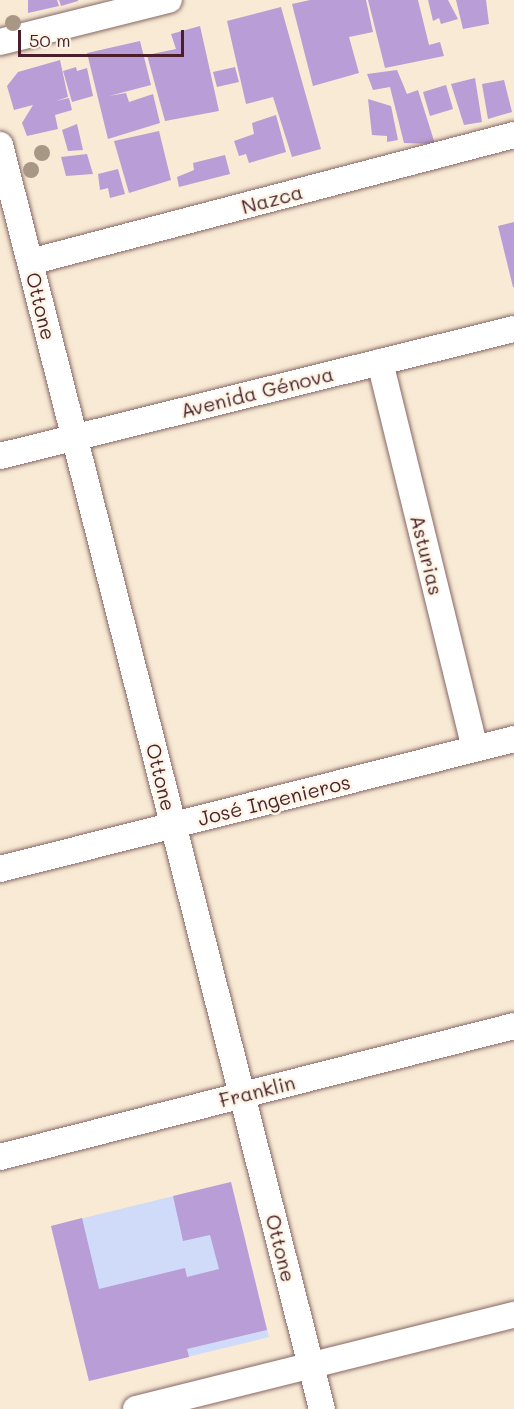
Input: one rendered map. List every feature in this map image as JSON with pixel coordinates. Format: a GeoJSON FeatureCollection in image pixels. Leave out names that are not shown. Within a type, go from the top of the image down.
{"type":"FeatureCollection","features":[{"type":"Feature","properties":{"kind":"street"},"geometry":{"type":"LineString","coordinates":[[0,42],[169,0]]}},
{"type":"Feature","properties":{"kind":"street","name":"Nazca"},"geometry":{"type":"LineString","coordinates":[[30,262],[514,135]]}},
{"type":"Feature","properties":{"kind":"street","name":"Ottone"},"geometry":{"type":"LineString","coordinates":[[0,145],[322,1409]]}},
{"type":"Feature","properties":{"kind":"street","name":"Avenida Génova"},"geometry":{"type":"LineString","coordinates":[[0,456],[514,329]]}},
{"type":"Feature","properties":{"kind":"street","name":"Asturias"},"geometry":{"type":"LineString","coordinates":[[380,362],[475,749]]}},
{"type":"Feature","properties":{"kind":"street","name":"José Ingenieros"},"geometry":{"type":"LineString","coordinates":[[0,869],[514,739]]}},
{"type":"Feature","properties":{"kind":"street","name":"Franklin"},"geometry":{"type":"LineString","coordinates":[[0,1157],[514,1026]]}},
{"type":"Feature","properties":{"kind":"street"},"geometry":{"type":"LineString","coordinates":[[136,1409],[514,1315]]}},
{"type":"Feature","properties":{"kind":"shaded area"},"geometry":{"type":"Polygon","coordinates":[[[231,1182],[269,1337],[89,1381],[51,1226],[231,1182]]]}},
{"type":"Feature","properties":{"kind":"building"},"geometry":{"type":"Polygon","coordinates":[[[28,0],[57,0],[59,6],[28,13],[28,0]]]}},
{"type":"Feature","properties":{"kind":"building"},"geometry":{"type":"Polygon","coordinates":[[[59,0],[78,0],[78,1],[61,6],[59,0]]]}},
{"type":"Feature","properties":{"kind":"building"},"geometry":{"type":"Polygon","coordinates":[[[310,0],[366,0],[373,32],[349,37],[359,73],[313,86],[292,4],[310,0]]]}},
{"type":"Feature","properties":{"kind":"building"},"geometry":{"type":"Polygon","coordinates":[[[368,0],[418,0],[429,45],[440,42],[444,56],[385,68],[368,0]]]}},
{"type":"Feature","properties":{"kind":"building"},"geometry":{"type":"Polygon","coordinates":[[[428,0],[448,0],[458,19],[441,24],[439,18],[433,21],[428,0]]]}},
{"type":"Feature","properties":{"kind":"building"},"geometry":{"type":"Polygon","coordinates":[[[456,0],[486,0],[489,24],[463,29],[456,0]]]}},
{"type":"Feature","properties":{"kind":"building"},"geometry":{"type":"Polygon","coordinates":[[[281,7],[321,149],[292,157],[273,97],[246,104],[227,21],[281,7]]]}},
{"type":"Feature","properties":{"kind":"building"},"geometry":{"type":"Polygon","coordinates":[[[200,26],[219,111],[165,121],[147,55],[176,49],[171,34],[200,26]]]}},
{"type":"Feature","properties":{"kind":"building"},"geometry":{"type":"Polygon","coordinates":[[[140,41],[151,85],[109,96],[126,93],[129,102],[153,94],[160,123],[108,139],[87,53],[140,41]]]}},
{"type":"Feature","properties":{"kind":"building"},"geometry":{"type":"Polygon","coordinates":[[[60,60],[68,97],[56,101],[69,98],[72,110],[55,115],[58,129],[27,136],[22,123],[33,105],[14,110],[7,86],[18,72],[60,60]]]}},
{"type":"Feature","properties":{"kind":"building"},"geometry":{"type":"Polygon","coordinates":[[[76,67],[77,71],[87,68],[93,96],[72,102],[63,71],[76,67]]]}},
{"type":"Feature","properties":{"kind":"building"},"geometry":{"type":"Polygon","coordinates":[[[235,67],[239,82],[217,87],[213,72],[235,67]]]}},
{"type":"Feature","properties":{"kind":"building"},"geometry":{"type":"Polygon","coordinates":[[[397,70],[407,94],[418,90],[435,144],[404,143],[390,87],[373,90],[367,74],[397,70]]]}},
{"type":"Feature","properties":{"kind":"building"},"geometry":{"type":"Polygon","coordinates":[[[475,78],[482,122],[464,125],[451,84],[475,78]]]}},
{"type":"Feature","properties":{"kind":"building"},"geometry":{"type":"Polygon","coordinates":[[[504,80],[512,112],[488,119],[482,84],[504,80]]]}},
{"type":"Feature","properties":{"kind":"building"},"geometry":{"type":"Polygon","coordinates":[[[446,85],[453,109],[430,116],[423,92],[446,85]]]}},
{"type":"Feature","properties":{"kind":"building"},"geometry":{"type":"Polygon","coordinates":[[[368,99],[391,106],[398,140],[387,142],[387,136],[372,135],[368,99]]]}},
{"type":"Feature","properties":{"kind":"building"},"geometry":{"type":"Polygon","coordinates":[[[276,115],[286,152],[249,163],[246,154],[239,156],[234,141],[254,134],[252,123],[276,115]]]}},
{"type":"Feature","properties":{"kind":"building"},"geometry":{"type":"Polygon","coordinates":[[[77,124],[83,150],[68,151],[62,130],[77,124]]]}},
{"type":"Feature","properties":{"kind":"building"},"geometry":{"type":"Polygon","coordinates":[[[159,131],[171,180],[129,193],[114,141],[159,131]]]}},
{"type":"Feature","properties":{"kind":"building"},"geometry":{"type":"Polygon","coordinates":[[[87,154],[93,174],[66,176],[61,157],[87,154]]]}},
{"type":"Feature","properties":{"kind":"building"},"geometry":{"type":"Polygon","coordinates":[[[225,155],[230,174],[179,187],[177,177],[194,170],[193,163],[225,155]]]}},
{"type":"Feature","properties":{"kind":"building"},"geometry":{"type":"Polygon","coordinates":[[[118,169],[125,194],[110,198],[108,188],[100,190],[98,174],[118,169]]]}},
{"type":"Feature","properties":{"kind":"building"},"geometry":{"type":"Polygon","coordinates":[[[514,222],[514,287],[513,287],[498,226],[514,222]]]}},
{"type":"Feature","properties":{"kind":"building"},"geometry":{"type":"Polygon","coordinates":[[[231,1182],[267,1330],[187,1349],[189,1357],[89,1381],[51,1226],[82,1218],[99,1289],[185,1268],[187,1277],[219,1269],[210,1235],[183,1241],[173,1196],[231,1182]]]}}]}
